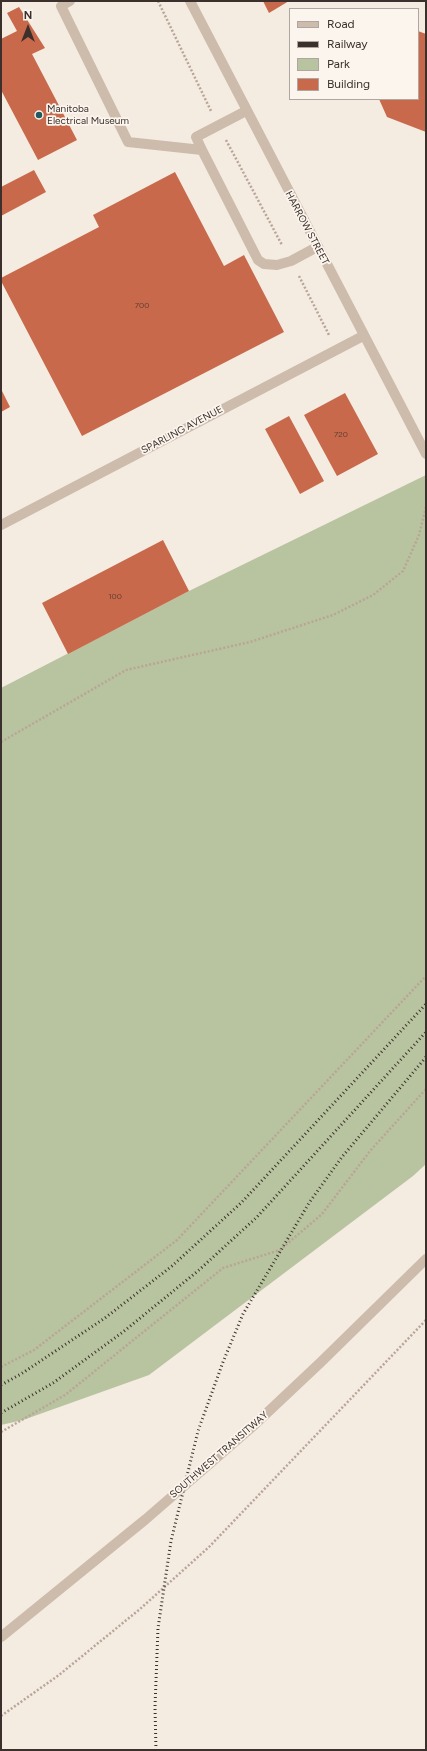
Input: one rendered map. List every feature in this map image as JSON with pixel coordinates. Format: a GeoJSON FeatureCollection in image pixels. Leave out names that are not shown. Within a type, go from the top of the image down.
{"type":"FeatureCollection","features":[{"type":"Feature","properties":{"kind":"street"},"geometry":{"type":"LineString","coordinates":[[70,1],[61,6],[128,142],[202,150]]}},
{"type":"Feature","properties":{"kind":"street","name":"HARROW STREET"},"geometry":{"type":"LineString","coordinates":[[190,1],[246,112],[426,454]]}},
{"type":"Feature","properties":{"kind":"street"},"geometry":{"type":"LineString","coordinates":[[246,112],[196,137],[258,260],[264,264],[277,265],[291,261],[317,247]]}},
{"type":"Feature","properties":{"kind":"street","name":"SPARLING AVENUE"},"geometry":{"type":"LineString","coordinates":[[1,524],[363,336]]}},
{"type":"Feature","properties":{"kind":"street","name":"SOUTHWEST TRANSITWAY"},"geometry":{"type":"LineString","coordinates":[[1,1637],[146,1519],[252,1427],[426,1259]]}},
{"type":"Feature","properties":{"kind":"path"},"geometry":{"type":"LineString","coordinates":[[158,1],[218,125],[337,350]]}},
{"type":"Feature","properties":{"kind":"path"},"geometry":{"type":"LineString","coordinates":[[1,742],[126,670],[250,642],[333,616],[373,595],[403,571],[419,535],[426,507]]}},
{"type":"Feature","properties":{"kind":"path"},"geometry":{"type":"LineString","coordinates":[[1,1367],[34,1350],[177,1240],[426,976]]}},
{"type":"Feature","properties":{"kind":"path"},"geometry":{"type":"LineString","coordinates":[[1,1432],[65,1395],[223,1268],[280,1250],[322,1214],[370,1151],[426,1089]]}},
{"type":"Feature","properties":{"kind":"path"},"geometry":{"type":"LineString","coordinates":[[1,1716],[59,1675],[140,1609],[209,1547],[426,1320]]}},
{"type":"Feature","properties":{"kind":"green space"},"geometry":{"type":"Polygon","coordinates":[[[426,475],[426,1164],[413,1176],[149,1375],[23,1420],[1,1425],[1,688],[189,591],[426,475]]]}},
{"type":"Feature","properties":{"kind":"building"},"geometry":{"type":"Polygon","coordinates":[[[263,1],[289,1],[269,13],[263,1]]]}},
{"type":"Feature","properties":{"kind":"building","name":"Manitoba Electrical Museum"},"geometry":{"type":"Polygon","coordinates":[[[19,7],[45,48],[32,54],[77,140],[38,160],[1,90],[1,39],[17,31],[7,13],[19,7]]]}},
{"type":"Feature","properties":{"kind":"building"},"geometry":{"type":"Polygon","coordinates":[[[419,31],[426,34],[426,132],[387,117],[379,100],[419,100],[419,31]]]}},
{"type":"Feature","properties":{"kind":"building"},"geometry":{"type":"Polygon","coordinates":[[[34,170],[46,192],[1,216],[1,187],[34,170]]]}},
{"type":"Feature","properties":{"kind":"building"},"geometry":{"type":"Polygon","coordinates":[[[175,172],[224,266],[244,255],[284,332],[82,436],[1,281],[1,278],[99,227],[93,215],[175,172]]]}},
{"type":"Feature","properties":{"kind":"building"},"geometry":{"type":"Polygon","coordinates":[[[1,389],[10,407],[1,412],[1,389]]]}},
{"type":"Feature","properties":{"kind":"building"},"geometry":{"type":"Polygon","coordinates":[[[345,393],[378,454],[337,476],[304,415],[345,393]]]}},
{"type":"Feature","properties":{"kind":"building"},"geometry":{"type":"Polygon","coordinates":[[[289,416],[324,481],[300,494],[265,429],[289,416]]]}},
{"type":"Feature","properties":{"kind":"building"},"geometry":{"type":"Polygon","coordinates":[[[163,540],[189,591],[68,654],[42,603],[163,540]]]}},
{"type":"Feature","properties":{"kind":"railway"},"geometry":{"type":"LineString","coordinates":[[1,1385],[21,1374],[105,1318],[172,1266],[242,1202],[426,1004]]}},
{"type":"Feature","properties":{"kind":"railway"},"geometry":{"type":"LineString","coordinates":[[1,1413],[53,1383],[123,1332],[199,1270],[257,1217],[426,1032]]}},
{"type":"Feature","properties":{"kind":"railway"},"geometry":{"type":"LineString","coordinates":[[156,1750],[155,1707],[158,1628],[171,1541],[198,1431],[223,1362],[243,1314],[309,1203],[342,1157],[426,1057]]}},
{"type":"Feature","properties":{"kind":"place","name":"Manitoba Electrical Museum"},"geometry":{"type":"Point","coordinates":[39,115]}}]}
